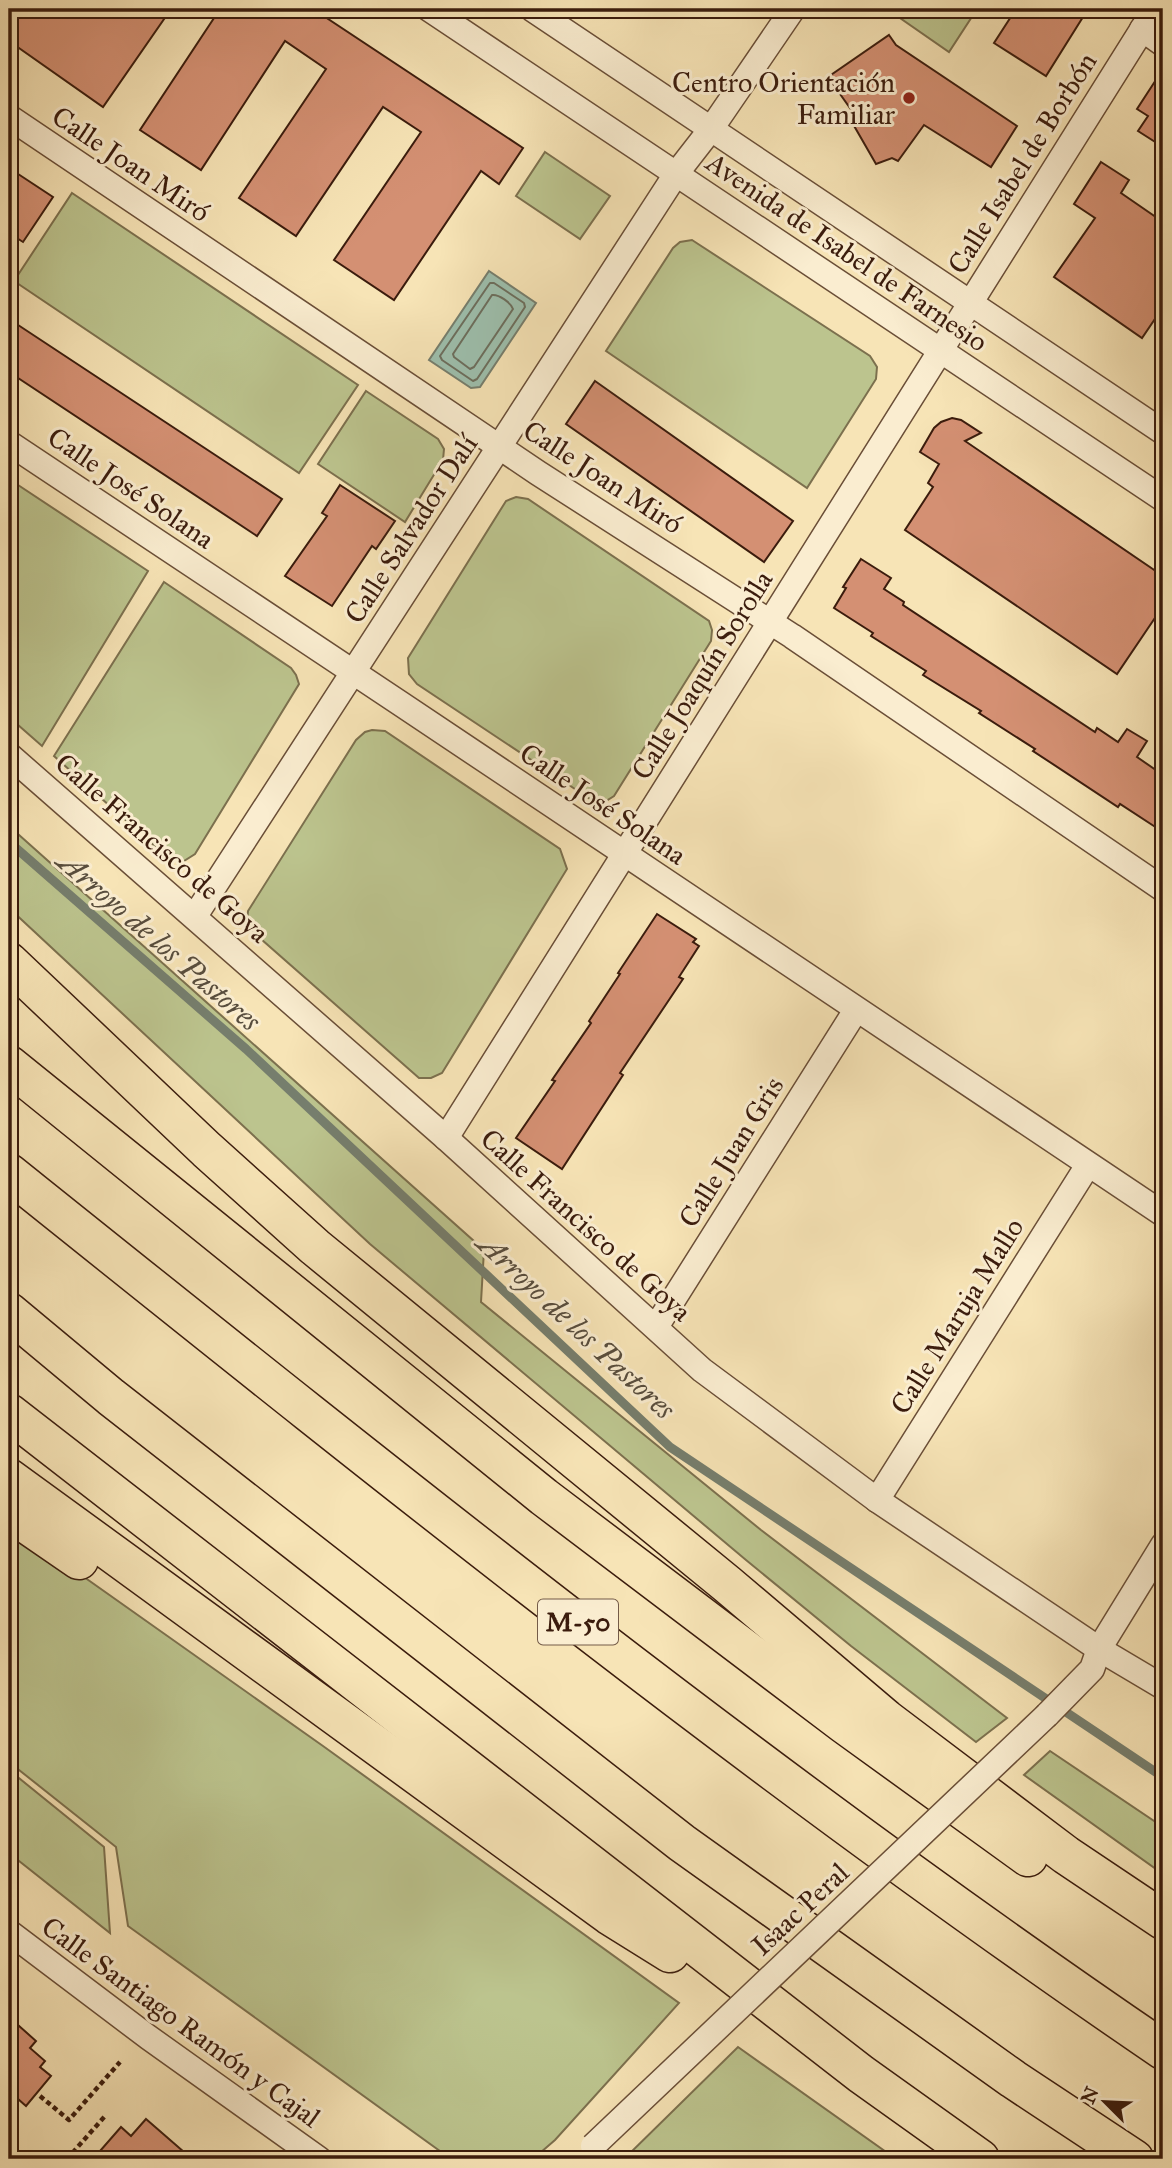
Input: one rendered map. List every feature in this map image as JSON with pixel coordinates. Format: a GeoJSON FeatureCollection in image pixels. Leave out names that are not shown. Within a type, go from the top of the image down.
{"type":"FeatureCollection","features":[{"type":"Feature","properties":{"kind":"highway"},"geometry":{"type":"LineString","coordinates":[[9,962],[207,1150],[314,1247],[716,1575],[886,1718],[1066,1855],[1163,1920]]}},
{"type":"Feature","properties":{"kind":"highway"},"geometry":{"type":"LineString","coordinates":[[9,1065],[544,1497],[974,1819],[1163,1949]]}},
{"type":"Feature","properties":{"kind":"highway","name":"M-50"},"geometry":{"type":"LineString","coordinates":[[9,1173],[288,1396],[751,1756],[1163,2050]]}},
{"type":"Feature","properties":{"kind":"highway"},"geometry":{"type":"LineString","coordinates":[[9,1312],[144,1423],[682,1843],[1013,2079],[1134,2159]]}},
{"type":"Feature","properties":{"kind":"highway"},"geometry":{"type":"LineString","coordinates":[[9,1413],[861,2074],[980,2159]]}},
{"type":"Feature","properties":{"kind":"highway"},"geometry":{"type":"LineString","coordinates":[[9,1478],[609,1915],[861,2074]]}},
{"type":"Feature","properties":{"kind":"highway"},"geometry":{"type":"LineString","coordinates":[[9,1512],[242,1671],[480,1846],[609,1915]]}},
{"type":"Feature","properties":{"kind":"street","name":"Avenida de Isabel de Farnesio"},"geometry":{"type":"LineString","coordinates":[[429,9],[1163,499]]}},
{"type":"Feature","properties":{"kind":"street","name":"Avenida de Isabel de Farnesio"},"geometry":{"type":"LineString","coordinates":[[532,9],[1163,432]]}},
{"type":"Feature","properties":{"kind":"street","name":"Calle Salvador Dalí"},"geometry":{"type":"LineString","coordinates":[[195,916],[676,174],[711,129],[793,9]]}},
{"type":"Feature","properties":{"kind":"street"},"geometry":{"type":"LineString","coordinates":[[1148,19],[1163,44]]}},
{"type":"Feature","properties":{"kind":"street","name":"Calle Isabel de Borbón"},"geometry":{"type":"LineString","coordinates":[[940,350],[1148,19]]}},
{"type":"Feature","properties":{"kind":"street","name":"Calle Joan Miró"},"geometry":{"type":"LineString","coordinates":[[9,117],[500,447],[771,622],[1163,889]]}},
{"type":"Feature","properties":{"kind":"street","name":"Calle Joaquín Sorolla"},"geometry":{"type":"LineString","coordinates":[[446,1138],[940,350]]}},
{"type":"Feature","properties":{"kind":"street","name":"Calle José Solana"},"geometry":{"type":"LineString","coordinates":[[9,443],[1163,1214]]}},
{"type":"Feature","properties":{"kind":"street","name":"Calle Francisco de Goya"},"geometry":{"type":"LineString","coordinates":[[9,755],[446,1138],[702,1370],[877,1500],[1099,1649],[1163,1687]]}},
{"type":"Feature","properties":{"kind":"street","name":"Calle Juan Gris"},"geometry":{"type":"LineString","coordinates":[[656,1327],[856,1010]]}},
{"type":"Feature","properties":{"kind":"street","name":"Calle Maruja Mallo"},"geometry":{"type":"LineString","coordinates":[[877,1500],[1088,1164]]}},
{"type":"Feature","properties":{"kind":"street","name":"Isaac Peral"},"geometry":{"type":"LineString","coordinates":[[587,2153],[1047,1716],[1092,1669],[1099,1649],[1163,1545]]}},
{"type":"Feature","properties":{"kind":"street","name":"Calle Santiago Ramón y Cajal"},"geometry":{"type":"LineString","coordinates":[[9,1932],[148,2037],[319,2159]]}},
{"type":"Feature","properties":{"kind":"path"},"geometry":{"type":"LineString","coordinates":[[40,2096],[69,2120],[120,2062]]}},
{"type":"Feature","properties":{"kind":"path"},"geometry":{"type":"LineString","coordinates":[[67,2159],[106,2115]]}},
{"type":"Feature","properties":{"kind":"green space"},"geometry":{"type":"Polygon","coordinates":[[[887,9],[977,9],[949,52],[887,9]]]}},
{"type":"Feature","properties":{"kind":"green space"},"geometry":{"type":"Polygon","coordinates":[[[545,152],[610,196],[580,239],[516,196],[545,152]]]}},
{"type":"Feature","properties":{"kind":"green space"},"geometry":{"type":"Polygon","coordinates":[[[72,193],[358,385],[299,473],[14,281],[72,193]]]}},
{"type":"Feature","properties":{"kind":"green space"},"geometry":{"type":"Polygon","coordinates":[[[692,240],[870,356],[877,367],[876,379],[807,488],[606,351],[673,248],[680,242],[692,240]]]}},
{"type":"Feature","properties":{"kind":"green space"},"geometry":{"type":"Polygon","coordinates":[[[366,391],[438,439],[444,449],[443,460],[405,522],[318,464],[366,391]]]}},
{"type":"Feature","properties":{"kind":"green space"},"geometry":{"type":"Polygon","coordinates":[[[9,479],[148,571],[42,746],[9,717],[9,479]]]}},
{"type":"Feature","properties":{"kind":"green space"},"geometry":{"type":"Polygon","coordinates":[[[516,497],[528,499],[709,621],[712,630],[711,641],[614,796],[606,801],[596,803],[417,684],[409,674],[408,658],[506,501],[516,497]]]}},
{"type":"Feature","properties":{"kind":"green space"},"geometry":{"type":"Polygon","coordinates":[[[164,582],[291,668],[299,684],[195,854],[184,861],[168,858],[54,756],[164,582]]]}},
{"type":"Feature","properties":{"kind":"green space"},"geometry":{"type":"Polygon","coordinates":[[[372,730],[385,731],[560,849],[567,869],[442,1073],[431,1078],[419,1078],[253,932],[247,923],[248,911],[356,740],[372,730]]]}},
{"type":"Feature","properties":{"kind":"green space"},"geometry":{"type":"Polygon","coordinates":[[[9,826],[484,1250],[481,1302],[761,1530],[1007,1718],[976,1742],[851,1646],[746,1560],[370,1244],[9,908],[9,826]]]}},
{"type":"Feature","properties":{"kind":"green space"},"geometry":{"type":"Polygon","coordinates":[[[9,1524],[679,2003],[555,2140],[533,2159],[451,2159],[128,1926],[116,1847],[9,1762],[9,1524]]]}},
{"type":"Feature","properties":{"kind":"green space"},"geometry":{"type":"Polygon","coordinates":[[[1050,1751],[1163,1827],[1163,1874],[1024,1775],[1050,1751]]]}},
{"type":"Feature","properties":{"kind":"green space"},"geometry":{"type":"Polygon","coordinates":[[[9,1770],[104,1847],[110,1933],[9,1853],[9,1770]]]}},
{"type":"Feature","properties":{"kind":"green space"},"geometry":{"type":"Polygon","coordinates":[[[738,2047],[896,2159],[624,2159],[738,2047]]]}},
{"type":"Feature","properties":{"kind":"water"},"geometry":{"type":"Polygon","coordinates":[[[489,271],[536,303],[480,387],[471,388],[429,360],[489,271]]]}},
{"type":"Feature","properties":{"kind":"building"},"geometry":{"type":"Polygon","coordinates":[[[9,9],[171,9],[103,107],[9,41],[9,9]]]}},
{"type":"Feature","properties":{"kind":"building"},"geometry":{"type":"Polygon","coordinates":[[[220,9],[313,9],[523,148],[499,184],[481,171],[394,300],[334,260],[421,132],[383,107],[296,236],[239,198],[326,69],[285,41],[201,170],[140,130],[220,9]]]}},
{"type":"Feature","properties":{"kind":"building"},"geometry":{"type":"Polygon","coordinates":[[[1016,9],[1088,9],[1046,76],[994,43],[1016,9]]]}},
{"type":"Feature","properties":{"kind":"building","name":"Centro Orientación Familiar"},"geometry":{"type":"Polygon","coordinates":[[[889,35],[896,45],[1017,126],[991,167],[924,125],[898,161],[892,158],[876,164],[853,124],[857,118],[828,77],[889,35]]]}},
{"type":"Feature","properties":{"kind":"building"},"geometry":{"type":"Polygon","coordinates":[[[1163,69],[1163,147],[1138,131],[1148,116],[1137,109],[1163,69]]]}},
{"type":"Feature","properties":{"kind":"building"},"geometry":{"type":"Polygon","coordinates":[[[1101,162],[1129,180],[1121,193],[1163,222],[1163,307],[1142,338],[1054,277],[1095,218],[1074,204],[1101,162]]]}},
{"type":"Feature","properties":{"kind":"building"},"geometry":{"type":"Polygon","coordinates":[[[9,168],[53,197],[23,242],[9,233],[9,168]]]}},
{"type":"Feature","properties":{"kind":"building"},"geometry":{"type":"Polygon","coordinates":[[[9,319],[282,499],[257,536],[9,372],[9,319]]]}},
{"type":"Feature","properties":{"kind":"building"},"geometry":{"type":"Polygon","coordinates":[[[595,381],[793,521],[764,562],[566,424],[595,381]]]}},
{"type":"Feature","properties":{"kind":"building"},"geometry":{"type":"Polygon","coordinates":[[[952,418],[961,420],[981,433],[965,441],[1163,576],[1163,606],[1117,674],[905,530],[933,487],[928,483],[939,464],[920,452],[934,428],[952,418]]]}},
{"type":"Feature","properties":{"kind":"building"},"geometry":{"type":"Polygon","coordinates":[[[340,485],[395,521],[376,549],[372,546],[332,606],[285,576],[327,516],[322,513],[340,485]]]}},
{"type":"Feature","properties":{"kind":"building"},"geometry":{"type":"Polygon","coordinates":[[[861,559],[891,578],[884,589],[904,602],[903,605],[1095,732],[1097,728],[1118,742],[1127,729],[1147,741],[1137,757],[1163,775],[1163,832],[1120,804],[1118,807],[1033,751],[1035,749],[923,675],[926,671],[871,636],[873,633],[834,608],[846,588],[843,587],[861,559]]]}},
{"type":"Feature","properties":{"kind":"building"},"geometry":{"type":"Polygon","coordinates":[[[657,914],[696,939],[693,942],[699,946],[679,977],[683,979],[620,1073],[623,1075],[562,1169],[516,1138],[555,1081],[552,1080],[591,1023],[589,1021],[620,974],[618,973],[657,914]]]}},
{"type":"Feature","properties":{"kind":"building"},"geometry":{"type":"Polygon","coordinates":[[[9,2017],[36,2041],[30,2048],[45,2061],[40,2067],[51,2076],[26,2106],[9,2091],[9,2017]]]}},
{"type":"Feature","properties":{"kind":"building"},"geometry":{"type":"Polygon","coordinates":[[[146,2119],[192,2159],[93,2159],[121,2127],[131,2136],[146,2119]]]}},
{"type":"Feature","properties":{"kind":"waterway","name":"Arroyo de los Pastores"},"geometry":{"type":"LineString","coordinates":[[9,842],[246,1049],[670,1447],[1163,1777]]}},
{"type":"Feature","properties":{"kind":"place","name":"Centro Orientación Familiar"},"geometry":{"type":"Point","coordinates":[909,98]}}]}
